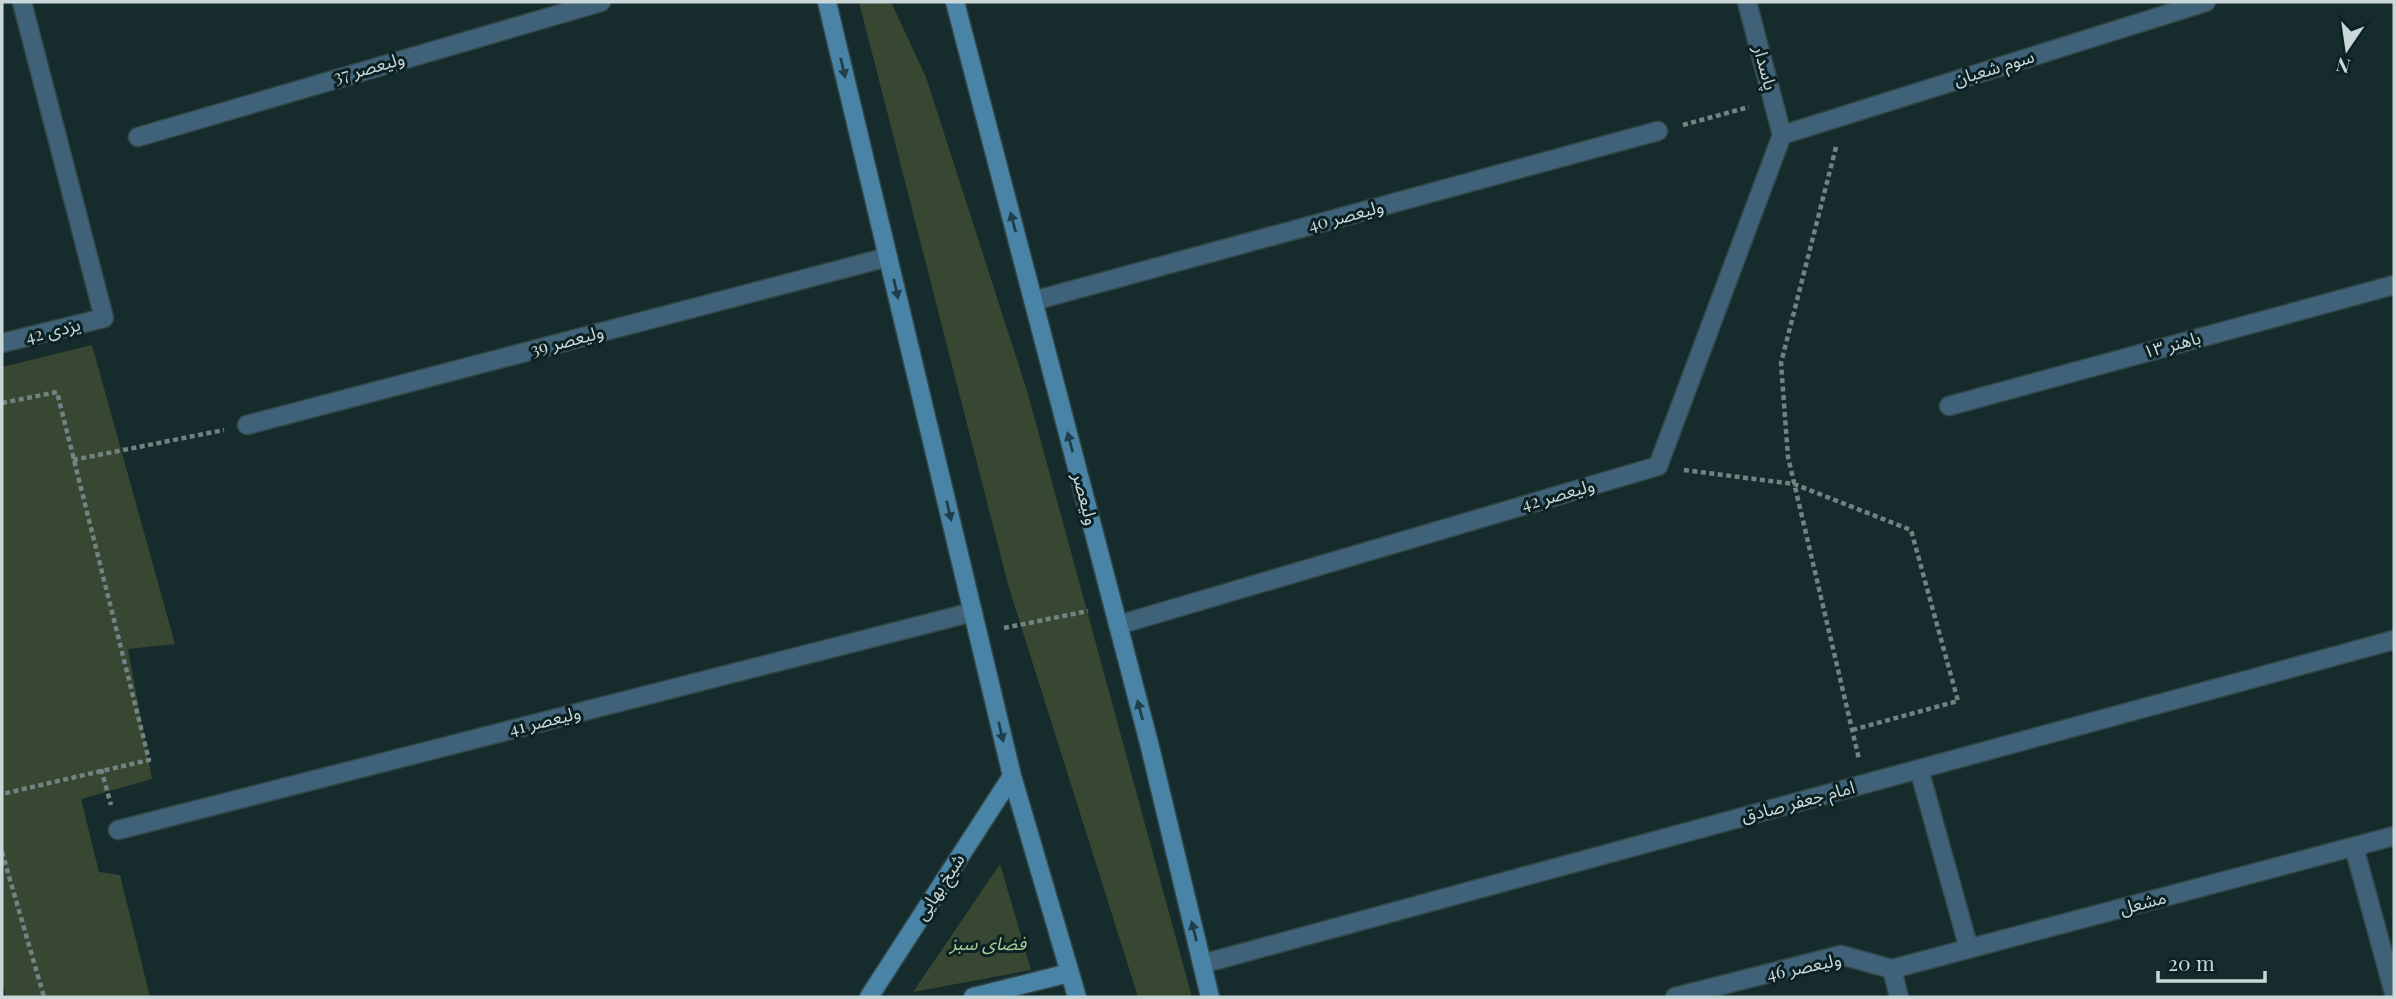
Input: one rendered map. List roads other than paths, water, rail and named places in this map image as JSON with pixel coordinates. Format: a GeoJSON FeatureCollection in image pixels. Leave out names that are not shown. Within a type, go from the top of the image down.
{"type":"FeatureCollection","features":[{"type":"Feature","properties":{"kind":"main road"},"geometry":{"type":"LineString","coordinates":[[827,2],[1012,776],[1077,997]]}},
{"type":"Feature","properties":{"kind":"main road","name":"ولیعصر"},"geometry":{"type":"LineString","coordinates":[[955,2],[1118,625],[1210,997]]}},
{"type":"Feature","properties":{"kind":"main road","name":"شیخ بهایی"},"geometry":{"type":"LineString","coordinates":[[869,997],[1012,776]]}},
{"type":"Feature","properties":{"kind":"main road"},"geometry":{"type":"LineString","coordinates":[[973,997],[1069,973]]}},
{"type":"Feature","properties":{"kind":"street","name":"یزدی 42"},"geometry":{"type":"LineString","coordinates":[[2,343],[104,318],[22,2]]}},
{"type":"Feature","properties":{"kind":"street","name":"ولیعصر 37"},"geometry":{"type":"LineString","coordinates":[[138,137],[601,2]]}},
{"type":"Feature","properties":{"kind":"street","name":"پاسدار"},"geometry":{"type":"LineString","coordinates":[[1747,2],[1783,135]]}},
{"type":"Feature","properties":{"kind":"street","name":"سوم شعبان"},"geometry":{"type":"LineString","coordinates":[[1783,135],[2206,2]]}},
{"type":"Feature","properties":{"kind":"street","name":"ولیعصر 40"},"geometry":{"type":"LineString","coordinates":[[1033,301],[1658,131]]}},
{"type":"Feature","properties":{"kind":"street","name":"ولیعصر 42"},"geometry":{"type":"LineString","coordinates":[[1118,625],[1658,466],[1783,135]]}},
{"type":"Feature","properties":{"kind":"street","name":"ولیعصر 39"},"geometry":{"type":"LineString","coordinates":[[247,425],[888,257]]}},
{"type":"Feature","properties":{"kind":"street","name":"باهنر ۱۳"},"geometry":{"type":"LineString","coordinates":[[1949,406],[2394,285]]}},
{"type":"Feature","properties":{"kind":"street","name":"ولیعصر 41"},"geometry":{"type":"LineString","coordinates":[[118,830],[973,612]]}},
{"type":"Feature","properties":{"kind":"street","name":"امام جعفر صادق"},"geometry":{"type":"LineString","coordinates":[[1202,964],[2394,640]]}},
{"type":"Feature","properties":{"kind":"street"},"geometry":{"type":"LineString","coordinates":[[1919,769],[1969,949]]}},
{"type":"Feature","properties":{"kind":"street","name":"مشعل"},"geometry":{"type":"LineString","coordinates":[[1892,969],[2394,836]]}},
{"type":"Feature","properties":{"kind":"street"},"geometry":{"type":"LineString","coordinates":[[2354,847],[2394,993]]}},
{"type":"Feature","properties":{"kind":"street","name":"ولیعصر 46"},"geometry":{"type":"LineString","coordinates":[[1675,997],[1841,956],[1892,969]]}},
{"type":"Feature","properties":{"kind":"street"},"geometry":{"type":"LineString","coordinates":[[1892,969],[1899,997]]}},
{"type":"Feature","properties":{"kind":"park label","name":"فضای سبز"},"geometry":{"type":"Point","coordinates":[988,944]}}]}
